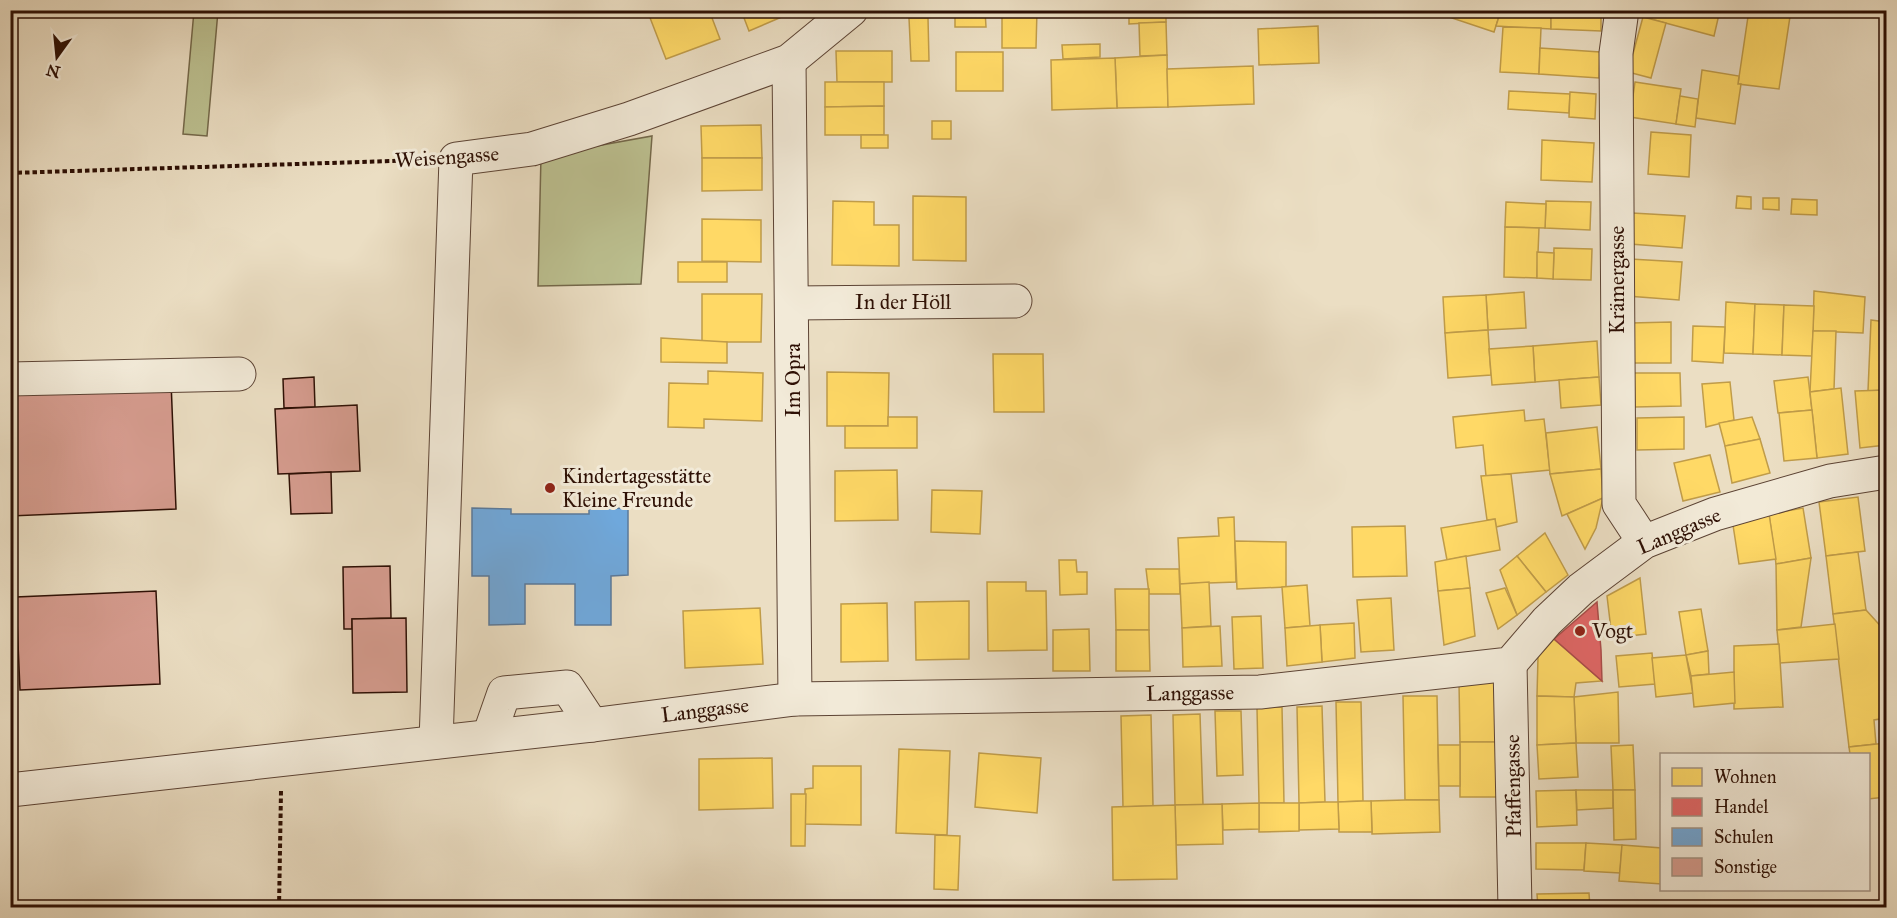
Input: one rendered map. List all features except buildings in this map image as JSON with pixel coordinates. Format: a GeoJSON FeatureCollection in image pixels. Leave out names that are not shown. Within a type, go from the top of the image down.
{"type":"FeatureCollection","features":[{"type":"Feature","properties":{"kind":"street","name":"Weisengasse"},"geometry":{"type":"LineString","coordinates":[[456,159],[532,149],[629,119],[789,61],[851,10]]}},
{"type":"Feature","properties":{"kind":"street","name":"Krämergasse"},"geometry":{"type":"LineString","coordinates":[[1622,10],[1616,53],[1619,504],[1644,542]]}},
{"type":"Feature","properties":{"kind":"street","name":"Im Opra"},"geometry":{"type":"LineString","coordinates":[[789,61],[795,699]]}},
{"type":"Feature","properties":{"kind":"street"},"geometry":{"type":"LineString","coordinates":[[436,742],[456,159]]}},
{"type":"Feature","properties":{"kind":"street","name":"In der Höll"},"geometry":{"type":"LineString","coordinates":[[792,303],[1015,301]]}},
{"type":"Feature","properties":{"kind":"street"},"geometry":{"type":"LineString","coordinates":[[10,379],[239,374]]}},
{"type":"Feature","properties":{"kind":"street","name":"Langgasse"},"geometry":{"type":"LineString","coordinates":[[10,790],[282,761],[795,699],[1260,692],[1510,664],[1547,621],[1581,589],[1644,542],[1715,514],[1807,487],[1887,472]]}},
{"type":"Feature","properties":{"kind":"street","name":"Pfaffengasse"},"geometry":{"type":"LineString","coordinates":[[1510,664],[1515,908]]}},
{"type":"Feature","properties":{"kind":"path","name":"Weisengasse"},"geometry":{"type":"LineString","coordinates":[[10,173],[456,159]]}},
{"type":"Feature","properties":{"kind":"path"},"geometry":{"type":"LineString","coordinates":[[279,908],[282,761]]}},
{"type":"Feature","properties":{"kind":"green space"},"geometry":{"type":"Polygon","coordinates":[[[194,11],[218,11],[207,136],[183,134],[194,11]]]}},
{"type":"Feature","properties":{"kind":"green space"},"geometry":{"type":"Polygon","coordinates":[[[652,136],[641,284],[538,286],[541,156],[652,136]]]}},
{"type":"Feature","properties":{"kind":"place","name":"Kindertagesstätte Kleine Freunde"},"geometry":{"type":"Point","coordinates":[550,488]}},
{"type":"Feature","properties":{"kind":"place","name":"Vogt"},"geometry":{"type":"Point","coordinates":[1580,631]}}]}
